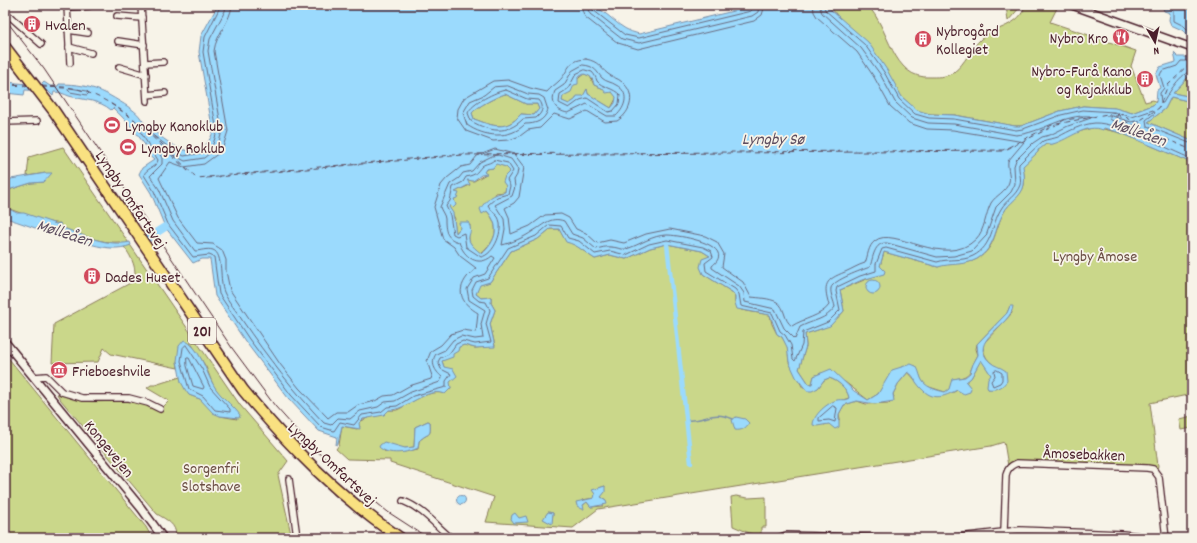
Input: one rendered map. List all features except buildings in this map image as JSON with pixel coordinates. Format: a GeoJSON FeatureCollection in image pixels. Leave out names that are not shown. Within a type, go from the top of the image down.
{"type":"FeatureCollection","features":[{"type":"Feature","properties":{"kind":"highway","name":"Lyngby Omfartsvej"},"geometry":{"type":"LineString","coordinates":[[5,47],[243,390],[277,432],[306,463],[371,519],[400,538]]}},
{"type":"Feature","properties":{"kind":"highway","name":"Lyngby Omfartsvej"},"geometry":{"type":"LineString","coordinates":[[5,57],[33,87],[213,359],[271,436],[335,498],[389,538]]}},
{"type":"Feature","properties":{"kind":"street"},"geometry":{"type":"LineString","coordinates":[[141,5],[147,98],[165,93]]}},
{"type":"Feature","properties":{"kind":"street"},"geometry":{"type":"LineString","coordinates":[[1072,5],[1192,48]]}},
{"type":"Feature","properties":{"kind":"street"},"geometry":{"type":"LineString","coordinates":[[70,63],[67,6],[89,6]]}},
{"type":"Feature","properties":{"kind":"street"},"geometry":{"type":"LineString","coordinates":[[5,12],[41,44]]}},
{"type":"Feature","properties":{"kind":"street"},"geometry":{"type":"LineString","coordinates":[[117,16],[142,18]]}},
{"type":"Feature","properties":{"kind":"street"},"geometry":{"type":"LineString","coordinates":[[68,30],[88,33]]}},
{"type":"Feature","properties":{"kind":"street"},"geometry":{"type":"LineString","coordinates":[[118,41],[144,45]]}},
{"type":"Feature","properties":{"kind":"street"},"geometry":{"type":"LineString","coordinates":[[69,47],[91,53]]}},
{"type":"Feature","properties":{"kind":"street"},"geometry":{"type":"LineString","coordinates":[[145,63],[163,62]]}},
{"type":"Feature","properties":{"kind":"street"},"geometry":{"type":"LineString","coordinates":[[119,67],[146,75]]}},
{"type":"Feature","properties":{"kind":"street"},"geometry":{"type":"LineString","coordinates":[[5,122],[37,120]]}},
{"type":"Feature","properties":{"kind":"street","name":"Kongevejen"},"geometry":{"type":"LineString","coordinates":[[5,342],[163,538]]}},
{"type":"Feature","properties":{"kind":"street"},"geometry":{"type":"LineString","coordinates":[[34,377],[46,376],[62,392],[82,398],[129,398],[148,403],[160,409]]}},
{"type":"Feature","properties":{"kind":"street","name":"Åmosebakken"},"geometry":{"type":"LineString","coordinates":[[1004,532],[1006,475],[1008,468],[1012,465],[1017,463],[1135,467],[1152,469],[1159,477],[1166,538]]}},
{"type":"Feature","properties":{"kind":"street"},"geometry":{"type":"LineString","coordinates":[[287,538],[298,538],[289,479]]}},
{"type":"Feature","properties":{"kind":"street"},"geometry":{"type":"LineString","coordinates":[[403,501],[411,504],[435,522],[442,531],[451,538]]}},
{"type":"Feature","properties":{"kind":"street"},"geometry":{"type":"LineString","coordinates":[[950,538],[1037,530],[1146,536],[1156,538]]}},
{"type":"Feature","properties":{"kind":"street"},"geometry":{"type":"LineString","coordinates":[[778,538],[790,535],[891,538]]}},
{"type":"Feature","properties":{"kind":"green space"},"geometry":{"type":"Polygon","coordinates":[[[825,5],[867,5],[875,15],[899,61],[907,70],[918,76],[940,77],[951,74],[958,69],[981,39],[1013,22],[1023,12],[1025,5],[1050,5],[1057,8],[1050,22],[1136,51],[1131,66],[1145,102],[1153,100],[1156,102],[1153,105],[1132,113],[1114,108],[1083,106],[1060,111],[1021,126],[955,115],[930,114],[917,111],[902,97],[832,9],[825,5]]]}},
{"type":"Feature","properties":{"kind":"green space"},"geometry":{"type":"Polygon","coordinates":[[[1006,5],[1019,5],[1020,7],[1008,21],[1006,5]]]}},
{"type":"Feature","properties":{"kind":"green space"},"geometry":{"type":"Polygon","coordinates":[[[1192,73],[1192,97],[1173,93],[1174,92],[1192,73]]]}},
{"type":"Feature","properties":{"kind":"green space"},"geometry":{"type":"Polygon","coordinates":[[[584,74],[590,76],[594,85],[612,92],[617,97],[611,108],[588,94],[587,89],[584,96],[568,104],[562,101],[562,96],[584,74]]]}},
{"type":"Feature","properties":{"kind":"green space"},"geometry":{"type":"Polygon","coordinates":[[[505,94],[526,104],[537,104],[539,109],[534,115],[521,114],[510,123],[499,126],[487,124],[474,119],[472,113],[474,111],[487,102],[505,94]]]}},
{"type":"Feature","properties":{"kind":"green space"},"geometry":{"type":"Polygon","coordinates":[[[1171,97],[1192,102],[1192,141],[1148,122],[1165,109],[1171,97]]]}},
{"type":"Feature","properties":{"kind":"green space","name":"Lyngby Åmose"},"geometry":{"type":"Polygon","coordinates":[[[1095,127],[1121,133],[1192,163],[1192,394],[1150,403],[1158,466],[1157,469],[1151,466],[1008,466],[1004,442],[991,446],[598,509],[573,528],[486,522],[494,497],[390,463],[390,460],[347,459],[336,449],[339,445],[342,426],[357,429],[360,427],[358,423],[374,415],[390,410],[398,410],[415,400],[433,393],[445,394],[451,388],[442,361],[453,354],[459,347],[464,345],[475,348],[495,346],[490,324],[495,310],[491,303],[491,297],[481,298],[476,294],[479,285],[490,282],[511,251],[538,239],[550,229],[559,229],[566,241],[578,247],[595,259],[610,255],[626,259],[650,248],[667,244],[702,251],[710,256],[702,260],[703,274],[732,292],[735,296],[735,303],[741,310],[770,315],[772,324],[777,334],[782,337],[788,347],[789,362],[803,388],[818,388],[824,380],[829,378],[839,383],[847,391],[849,398],[830,404],[820,412],[824,425],[840,419],[839,414],[844,405],[857,401],[866,404],[889,403],[894,397],[893,394],[898,384],[908,372],[927,393],[954,392],[957,390],[961,391],[968,385],[966,382],[971,378],[981,359],[991,375],[988,389],[999,388],[994,365],[986,356],[983,344],[1012,313],[1010,306],[1007,313],[977,344],[976,349],[978,355],[970,372],[964,377],[953,379],[949,390],[945,392],[926,386],[921,379],[916,366],[886,383],[878,394],[868,400],[845,382],[821,373],[814,376],[812,384],[809,384],[799,369],[806,346],[805,334],[826,326],[844,311],[840,290],[876,275],[882,270],[880,266],[884,252],[938,267],[977,259],[992,243],[1004,212],[1019,195],[1023,188],[1025,180],[1022,166],[1046,144],[1052,144],[1072,134],[1095,127]],[[428,421],[415,427],[414,447],[384,451],[404,452],[418,449],[419,441],[430,433],[430,422],[428,421]],[[605,486],[593,490],[595,494],[594,498],[582,500],[583,505],[587,502],[591,507],[603,506],[606,500],[601,497],[605,486]],[[548,512],[544,519],[552,521],[553,513],[548,512]]]}},
{"type":"Feature","properties":{"kind":"green space","name":"Sorgenfri Slotshave"},"geometry":{"type":"Polygon","coordinates":[[[63,147],[240,405],[288,461],[278,475],[291,534],[189,538],[176,536],[173,525],[157,514],[57,394],[81,401],[120,401],[137,403],[159,411],[169,401],[147,388],[151,385],[180,377],[189,395],[200,399],[220,416],[237,419],[213,385],[206,367],[191,343],[177,361],[178,368],[111,354],[104,348],[98,362],[52,363],[54,324],[134,281],[135,276],[132,261],[120,242],[90,238],[61,227],[60,223],[41,220],[5,207],[5,191],[31,183],[44,182],[46,173],[27,176],[29,157],[63,147]]]}},
{"type":"Feature","properties":{"kind":"green space"},"geometry":{"type":"Polygon","coordinates":[[[496,163],[506,167],[510,171],[505,176],[505,192],[496,193],[487,211],[494,223],[495,234],[490,244],[481,254],[471,245],[469,239],[470,225],[460,228],[456,233],[454,222],[455,219],[449,207],[454,201],[454,192],[470,185],[467,180],[474,181],[486,174],[484,172],[486,169],[493,168],[496,163]]]}},
{"type":"Feature","properties":{"kind":"green space"},"geometry":{"type":"Polygon","coordinates":[[[5,354],[146,527],[152,538],[5,538],[5,354]]]}},
{"type":"Feature","properties":{"kind":"green space"},"geometry":{"type":"Polygon","coordinates":[[[1192,416],[1192,428],[1181,430],[1179,419],[1192,416]]]}},
{"type":"Feature","properties":{"kind":"green space"},"geometry":{"type":"Polygon","coordinates":[[[736,496],[748,498],[766,497],[766,527],[761,527],[761,538],[733,526],[731,497],[736,496]]]}},
{"type":"Feature","properties":{"kind":"water","name":"Lyngby Sø"},"geometry":{"type":"Polygon","coordinates":[[[218,5],[591,5],[604,12],[619,25],[631,32],[639,34],[758,5],[825,5],[868,42],[887,70],[902,97],[917,110],[930,114],[954,115],[1021,126],[1060,111],[1083,106],[1115,108],[1132,113],[1153,105],[1156,102],[1157,90],[1160,88],[1156,74],[1160,67],[1176,62],[1174,53],[1178,57],[1192,57],[1192,73],[1173,93],[1192,97],[1192,102],[1171,97],[1165,109],[1148,122],[1192,141],[1192,163],[1121,133],[1104,128],[1103,130],[1097,128],[1084,130],[1059,142],[1046,144],[1023,166],[1023,189],[1006,208],[988,249],[977,259],[967,263],[938,267],[884,252],[880,266],[885,271],[884,274],[862,280],[840,290],[844,311],[830,326],[805,334],[806,346],[799,369],[809,384],[812,384],[814,376],[831,369],[854,391],[868,400],[878,394],[892,370],[911,364],[916,366],[925,384],[934,389],[945,392],[949,389],[952,379],[965,377],[970,373],[978,355],[977,344],[1007,313],[1010,306],[1013,306],[1011,313],[1006,320],[986,340],[983,347],[984,354],[990,362],[1006,371],[1007,381],[999,388],[988,389],[988,379],[991,375],[981,360],[971,378],[966,382],[971,388],[970,392],[964,394],[957,390],[940,397],[930,395],[921,388],[912,375],[908,372],[898,384],[893,394],[894,401],[875,404],[857,401],[844,405],[839,414],[839,427],[835,429],[829,424],[817,426],[813,425],[815,417],[825,407],[837,400],[845,400],[849,398],[847,391],[839,383],[829,378],[824,380],[818,388],[812,391],[807,391],[796,377],[789,362],[787,347],[782,337],[777,334],[770,315],[737,309],[735,296],[732,292],[703,274],[700,267],[702,259],[710,256],[702,251],[667,244],[650,248],[626,259],[610,255],[595,259],[578,247],[566,242],[559,229],[550,229],[538,239],[511,251],[490,282],[480,285],[476,294],[481,298],[491,297],[491,303],[495,310],[490,324],[495,347],[475,348],[464,345],[459,347],[458,351],[453,354],[453,357],[442,361],[444,367],[453,369],[457,376],[450,382],[451,388],[445,394],[438,392],[431,393],[402,407],[389,410],[384,415],[363,419],[359,423],[360,429],[342,426],[338,444],[336,445],[337,437],[319,431],[288,398],[245,341],[215,296],[210,259],[202,259],[193,263],[165,227],[151,193],[139,174],[142,168],[154,160],[148,155],[150,153],[146,146],[123,118],[113,108],[111,110],[97,102],[60,93],[54,92],[53,96],[48,91],[25,90],[24,95],[5,93],[5,82],[41,85],[44,82],[50,86],[72,84],[96,89],[130,108],[138,114],[151,129],[174,146],[189,151],[196,151],[203,148],[213,132],[199,52],[201,36],[218,5]],[[584,74],[578,77],[578,84],[574,85],[571,92],[563,96],[562,101],[569,104],[575,100],[577,96],[583,96],[587,89],[588,94],[611,108],[615,103],[616,97],[612,92],[606,93],[602,88],[594,85],[591,78],[584,74]],[[505,94],[487,102],[474,111],[472,113],[474,119],[487,124],[499,126],[510,123],[521,114],[534,115],[539,109],[537,104],[526,104],[505,94]],[[496,164],[493,168],[486,169],[484,172],[487,174],[481,175],[473,181],[467,180],[470,184],[455,192],[459,193],[457,198],[454,199],[456,205],[453,208],[450,205],[449,207],[453,213],[456,233],[460,228],[459,222],[468,222],[470,227],[469,239],[475,248],[482,254],[491,244],[495,233],[495,228],[494,222],[487,211],[482,214],[480,209],[485,202],[497,194],[505,192],[506,186],[503,182],[505,176],[510,171],[506,167],[496,164]]]}},
{"type":"Feature","properties":{"kind":"water"},"geometry":{"type":"Polygon","coordinates":[[[1159,5],[1192,5],[1192,39],[1182,30],[1171,25],[1169,20],[1170,13],[1164,11],[1162,6],[1159,5]]]}},
{"type":"Feature","properties":{"kind":"water"},"geometry":{"type":"Polygon","coordinates":[[[52,173],[44,182],[31,183],[5,191],[5,180],[52,173]]]}},
{"type":"Feature","properties":{"kind":"water"},"geometry":{"type":"Polygon","coordinates":[[[5,207],[17,213],[24,213],[56,224],[60,223],[61,227],[104,242],[130,242],[131,245],[122,248],[102,247],[55,234],[53,232],[48,232],[5,218],[5,207]]]}},
{"type":"Feature","properties":{"kind":"water"},"geometry":{"type":"Polygon","coordinates":[[[870,280],[876,280],[880,284],[880,290],[876,294],[870,294],[866,290],[866,284],[870,280]]]}},
{"type":"Feature","properties":{"kind":"water"},"geometry":{"type":"Polygon","coordinates":[[[184,340],[190,343],[198,353],[216,388],[240,415],[239,418],[220,416],[213,413],[200,399],[189,395],[186,391],[181,382],[177,361],[179,346],[184,340]]]}},
{"type":"Feature","properties":{"kind":"water"},"geometry":{"type":"Polygon","coordinates":[[[736,417],[745,419],[749,423],[744,429],[735,430],[732,420],[736,417]]]}},
{"type":"Feature","properties":{"kind":"water"},"geometry":{"type":"Polygon","coordinates":[[[428,421],[430,422],[430,433],[419,441],[418,448],[393,453],[387,452],[379,447],[384,442],[405,448],[414,447],[415,427],[428,421]]]}},
{"type":"Feature","properties":{"kind":"water"},"geometry":{"type":"Polygon","coordinates":[[[605,486],[605,492],[601,497],[606,500],[607,504],[591,507],[587,502],[583,505],[584,509],[577,506],[576,502],[594,498],[595,494],[592,490],[605,486]]]}},
{"type":"Feature","properties":{"kind":"water"},"geometry":{"type":"Polygon","coordinates":[[[461,495],[466,500],[461,505],[456,500],[461,495]]]}},
{"type":"Feature","properties":{"kind":"water"},"geometry":{"type":"Polygon","coordinates":[[[548,512],[553,513],[552,524],[543,519],[548,512]]]}},
{"type":"Feature","properties":{"kind":"water"},"geometry":{"type":"Polygon","coordinates":[[[515,513],[519,518],[526,516],[528,522],[514,523],[511,519],[512,515],[515,513]]]}},
{"type":"Feature","properties":{"kind":"waterway","name":"Mølleåen"},"geometry":{"type":"LineString","coordinates":[[146,239],[165,227]]}},
{"type":"Feature","properties":{"kind":"waterway"},"geometry":{"type":"LineString","coordinates":[[667,244],[691,463]]}},
{"type":"Feature","properties":{"kind":"waterway"},"geometry":{"type":"LineString","coordinates":[[686,420],[699,419],[714,415],[726,416],[733,419]]}},
{"type":"Feature","properties":{"kind":"ferry route"},"geometry":{"type":"LineString","coordinates":[[42,86],[67,87],[81,90],[114,106],[144,127],[197,178],[464,154],[1003,150],[1052,125],[1117,112],[1136,123],[1159,108],[1168,85],[1192,62]]}},
{"type":"Feature","properties":{"kind":"ferry route"},"geometry":{"type":"LineString","coordinates":[[5,84],[28,85]]}},
{"type":"Feature","properties":{"kind":"ferry route"},"geometry":{"type":"LineString","coordinates":[[5,85],[29,86]]}},
{"type":"Feature","properties":{"kind":"ferry route"},"geometry":{"type":"LineString","coordinates":[[42,87],[65,88]]}},
{"type":"Feature","properties":{"kind":"ferry route"},"geometry":{"type":"LineString","coordinates":[[111,104],[135,120]]}},
{"type":"Feature","properties":{"kind":"ferry route"},"geometry":{"type":"LineString","coordinates":[[1106,116],[1118,116],[1117,113]]}},
{"type":"Feature","properties":{"kind":"ferry route"},"geometry":{"type":"LineString","coordinates":[[1118,114],[1124,121],[1192,150]]}},
{"type":"Feature","properties":{"kind":"ferry route"},"geometry":{"type":"LineString","coordinates":[[1061,122],[1064,120],[1096,116]]}},
{"type":"Feature","properties":{"kind":"ferry route"},"geometry":{"type":"LineString","coordinates":[[139,124],[191,174]]}},
{"type":"Feature","properties":{"kind":"ferry route"},"geometry":{"type":"LineString","coordinates":[[206,178],[463,155],[1003,151],[1056,125]]}},
{"type":"Feature","properties":{"kind":"tram line"},"geometry":{"type":"LineString","coordinates":[[5,19],[44,69],[232,348],[275,406],[311,446],[352,483],[388,512],[428,538]]}},
{"type":"Feature","properties":{"kind":"place","name":"Hvalen"},"geometry":{"type":"Point","coordinates":[32,24]}},
{"type":"Feature","properties":{"kind":"place","name":"Nybro Kro"},"geometry":{"type":"Point","coordinates":[1121,37]}},
{"type":"Feature","properties":{"kind":"place","name":"Nybrogård Kollegiet"},"geometry":{"type":"Point","coordinates":[923,39]}},
{"type":"Feature","properties":{"kind":"place","name":"Nybro-Furå Kano og Kajakklub"},"geometry":{"type":"Point","coordinates":[1145,79]}},
{"type":"Feature","properties":{"kind":"place","name":"Lyngby Kanoklub"},"geometry":{"type":"Point","coordinates":[112,125]}},
{"type":"Feature","properties":{"kind":"place","name":"Lyngby Roklub"},"geometry":{"type":"Point","coordinates":[128,147]}},
{"type":"Feature","properties":{"kind":"place","name":"Dades Huset"},"geometry":{"type":"Point","coordinates":[92,276]}},
{"type":"Feature","properties":{"kind":"place","name":"Frieboeshvile"},"geometry":{"type":"Point","coordinates":[59,370]}}]}
